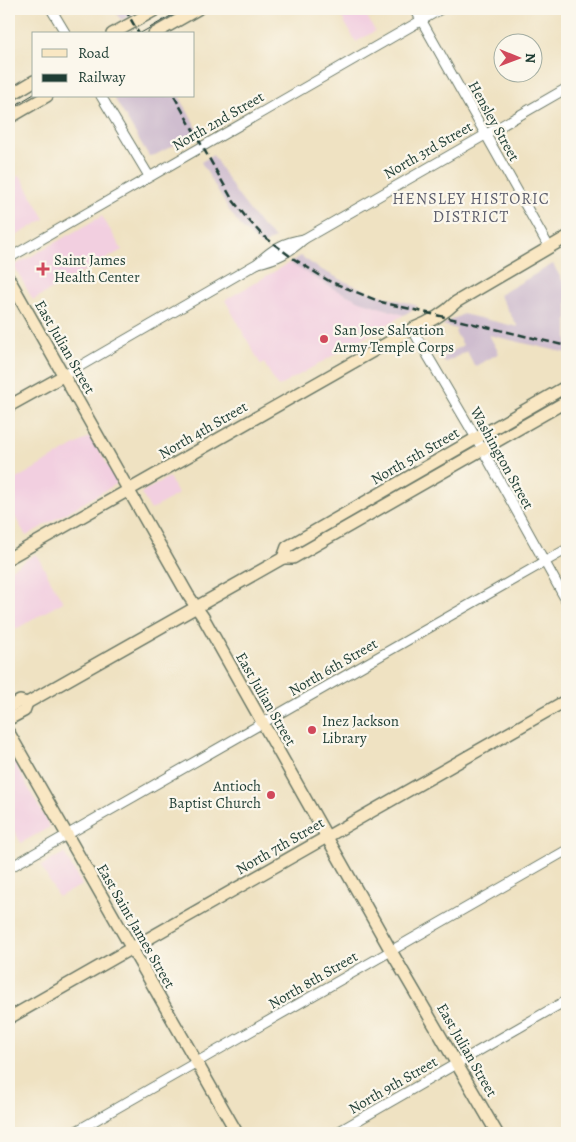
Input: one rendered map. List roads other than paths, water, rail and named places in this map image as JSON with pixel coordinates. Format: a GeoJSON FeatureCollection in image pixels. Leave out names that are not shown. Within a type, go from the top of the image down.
{"type":"FeatureCollection","features":[{"type":"Feature","properties":{"kind":"street"},"geometry":{"type":"LineString","coordinates":[[52,9],[65,32]]}},
{"type":"Feature","properties":{"kind":"street"},"geometry":{"type":"LineString","coordinates":[[116,32],[157,9]]}},
{"type":"Feature","properties":{"kind":"street"},"geometry":{"type":"LineString","coordinates":[[158,32],[198,9]]}},
{"type":"Feature","properties":{"kind":"street","name":"Hensley Street"},"geometry":{"type":"LineString","coordinates":[[415,9],[549,247]]}},
{"type":"Feature","properties":{"kind":"street","name":"North 2nd Street"},"geometry":{"type":"LineString","coordinates":[[9,258],[441,9]]}},
{"type":"Feature","properties":{"kind":"street"},"geometry":{"type":"LineString","coordinates":[[9,96],[32,82]]}},
{"type":"Feature","properties":{"kind":"street","name":"North 3rd Street"},"geometry":{"type":"LineString","coordinates":[[9,406],[258,263],[277,247],[304,239],[567,88]]}},
{"type":"Feature","properties":{"kind":"street"},"geometry":{"type":"LineString","coordinates":[[9,118],[44,98]]}},
{"type":"Feature","properties":{"kind":"street"},"geometry":{"type":"LineString","coordinates":[[102,98],[149,176]]}},
{"type":"Feature","properties":{"kind":"street","name":"North 4th Street"},"geometry":{"type":"LineString","coordinates":[[9,558],[412,329],[425,324],[447,311],[456,302],[567,237]]}},
{"type":"Feature","properties":{"kind":"street","name":"East Julian Street"},"geometry":{"type":"LineString","coordinates":[[9,279],[391,951],[498,1133]]}},
{"type":"Feature","properties":{"kind":"street","name":"Washington Street"},"geometry":{"type":"LineString","coordinates":[[412,329],[476,438],[567,602]]}},
{"type":"Feature","properties":{"kind":"street","name":"North 5th Street"},"geometry":{"type":"LineString","coordinates":[[282,558],[287,548],[567,386]]}},
{"type":"Feature","properties":{"kind":"street","name":"North 5th Street"},"geometry":{"type":"LineString","coordinates":[[9,719],[24,710],[27,703],[282,558],[294,558],[567,401]]}},
{"type":"Feature","properties":{"kind":"street","name":"North 6th Street"},"geometry":{"type":"LineString","coordinates":[[9,868],[567,549]]}},
{"type":"Feature","properties":{"kind":"street","name":"North 7th Street"},"geometry":{"type":"LineString","coordinates":[[9,1018],[567,700]]}},
{"type":"Feature","properties":{"kind":"street","name":"North 5th Street"},"geometry":{"type":"LineString","coordinates":[[9,707],[20,701],[27,703]]}},
{"type":"Feature","properties":{"kind":"street","name":"East Saint James Street"},"geometry":{"type":"LineString","coordinates":[[9,733],[237,1133]]}},
{"type":"Feature","properties":{"kind":"street","name":"North 8th Street"},"geometry":{"type":"LineString","coordinates":[[73,1133],[567,850]]}},
{"type":"Feature","properties":{"kind":"street","name":"North 9th Street"},"geometry":{"type":"LineString","coordinates":[[336,1133],[567,1000]]}},
{"type":"Feature","properties":{"kind":"tram line"},"geometry":{"type":"LineString","coordinates":[[143,32],[183,9]]}},
{"type":"Feature","properties":{"kind":"tram line"},"geometry":{"type":"LineString","coordinates":[[9,109],[32,95]]}},
{"type":"Feature","properties":{"kind":"railway"},"geometry":{"type":"LineString","coordinates":[[125,9],[138,32]]}},
{"type":"Feature","properties":{"kind":"railway"},"geometry":{"type":"LineString","coordinates":[[175,98],[232,199],[262,235],[294,259],[329,281],[381,302],[567,346]]}},
{"type":"Feature","properties":{"kind":"place","name":"Saint James Health Center"},"geometry":{"type":"Point","coordinates":[43,269]}},
{"type":"Feature","properties":{"kind":"place","name":"San Jose Salvation Army Temple Corps"},"geometry":{"type":"Point","coordinates":[324,339]}},
{"type":"Feature","properties":{"kind":"place","name":"Inez Jackson Library"},"geometry":{"type":"Point","coordinates":[312,730]}},
{"type":"Feature","properties":{"kind":"place","name":"Antioch Baptist Church"},"geometry":{"type":"Point","coordinates":[271,795]}},
{"type":"Feature","properties":{"kind":"district","name":"HENSLEY HISTORIC DISTRICT"},"geometry":{"type":"Point","coordinates":[471,207]}}]}
